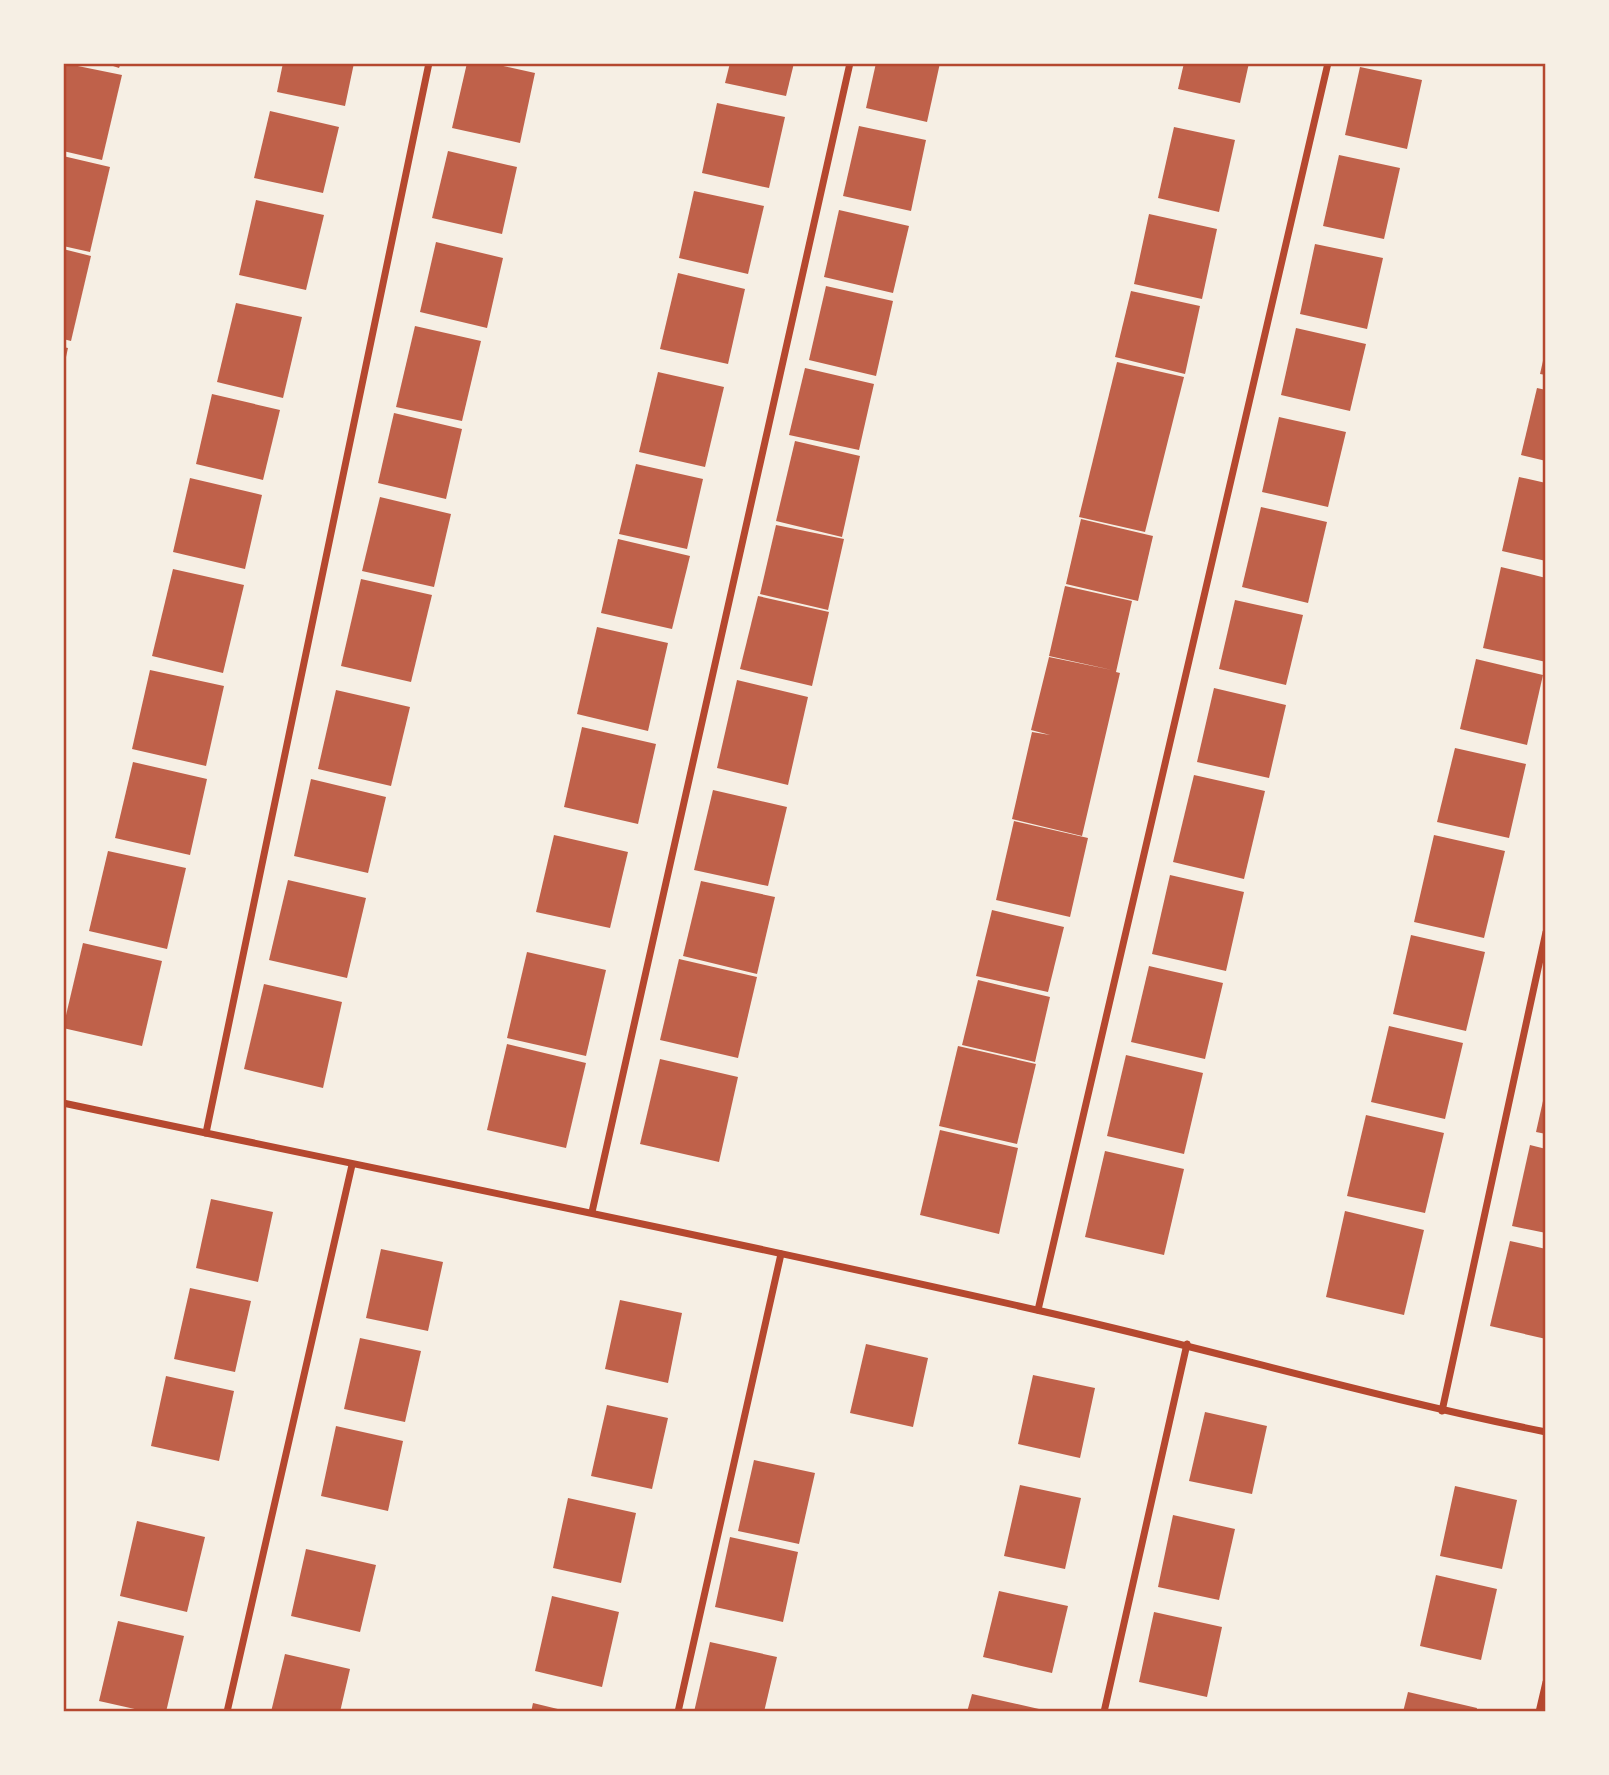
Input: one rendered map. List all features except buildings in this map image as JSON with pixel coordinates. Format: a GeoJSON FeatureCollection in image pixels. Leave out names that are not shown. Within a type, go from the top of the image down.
{"type":"FeatureCollection","features":[{"type":"Feature","properties":{"kind":"street"},"geometry":{"type":"LineString","coordinates":[[206,1133],[429,63]]}},
{"type":"Feature","properties":{"kind":"street"},"geometry":{"type":"LineString","coordinates":[[592,1212],[850,63]]}},
{"type":"Feature","properties":{"kind":"street"},"geometry":{"type":"LineString","coordinates":[[1038,1310],[1328,63]]}},
{"type":"Feature","properties":{"kind":"street"},"geometry":{"type":"LineString","coordinates":[[1442,1411],[1546,932]]}},
{"type":"Feature","properties":{"kind":"street"},"geometry":{"type":"LineString","coordinates":[[63,1103],[352,1165],[592,1212],[1038,1310],[1188,1344],[1442,1411],[1546,1432]]}},
{"type":"Feature","properties":{"kind":"street"},"geometry":{"type":"LineString","coordinates":[[227,1712],[352,1165]]}},
{"type":"Feature","properties":{"kind":"street"},"geometry":{"type":"LineString","coordinates":[[678,1712],[781,1254]]}},
{"type":"Feature","properties":{"kind":"street"},"geometry":{"type":"LineString","coordinates":[[1104,1712],[1188,1344]]}},
{"type":"Feature","properties":{"kind":"street"},"geometry":{"type":"LineString","coordinates":[[1539,1712],[1546,1682]]}}]}
